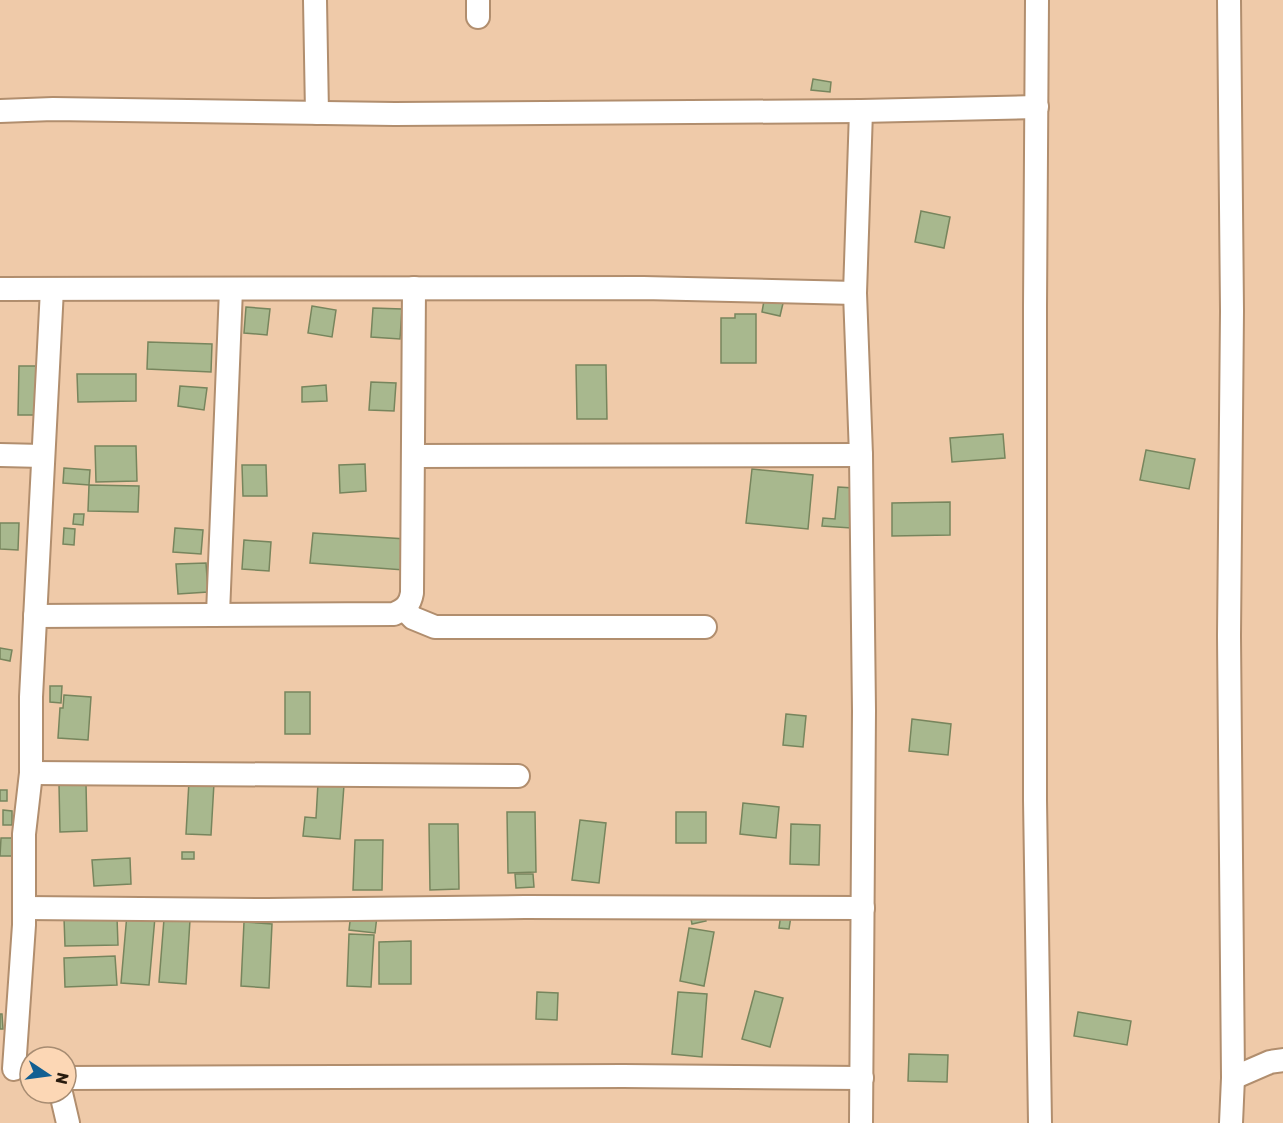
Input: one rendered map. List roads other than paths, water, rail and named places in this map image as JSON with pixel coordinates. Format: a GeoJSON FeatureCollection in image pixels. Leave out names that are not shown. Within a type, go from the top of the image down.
{"type":"FeatureCollection","features":[{"type":"Feature","properties":{"kind":"street"},"geometry":{"type":"LineString","coordinates":[[315,0],[317,113]]}},
{"type":"Feature","properties":{"kind":"street"},"geometry":{"type":"LineString","coordinates":[[1037,0],[1035,800],[1040,1123]]}},
{"type":"Feature","properties":{"kind":"street"},"geometry":{"type":"LineString","coordinates":[[1229,0],[1232,311],[1229,648],[1232,1123]]}},
{"type":"Feature","properties":{"kind":"street"},"geometry":{"type":"LineString","coordinates":[[0,111],[64,109],[317,113],[861,111],[1037,107]]}},
{"type":"Feature","properties":{"kind":"street"},"geometry":{"type":"LineString","coordinates":[[861,111],[855,293],[861,455],[864,711],[861,1123]]}},
{"type":"Feature","properties":{"kind":"street"},"geometry":{"type":"LineString","coordinates":[[35,616],[394,615],[405,610],[410,603],[412,593],[414,288]]}},
{"type":"Feature","properties":{"kind":"street"},"geometry":{"type":"LineString","coordinates":[[0,289],[643,288],[855,293]]}},
{"type":"Feature","properties":{"kind":"street"},"geometry":{"type":"LineString","coordinates":[[15,1070],[25,908],[24,834],[31,773],[31,697],[52,289]]}},
{"type":"Feature","properties":{"kind":"street"},"geometry":{"type":"LineString","coordinates":[[218,614],[231,289]]}},
{"type":"Feature","properties":{"kind":"street"},"geometry":{"type":"LineString","coordinates":[[0,455],[43,456]]}},
{"type":"Feature","properties":{"kind":"street"},"geometry":{"type":"LineString","coordinates":[[413,456],[861,455]]}},
{"type":"Feature","properties":{"kind":"street"},"geometry":{"type":"LineString","coordinates":[[405,610],[413,618],[435,627],[705,627]]}},
{"type":"Feature","properties":{"kind":"street"},"geometry":{"type":"LineString","coordinates":[[31,773],[518,776]]}},
{"type":"Feature","properties":{"kind":"street"},"geometry":{"type":"LineString","coordinates":[[25,908],[267,910],[525,907],[862,908]]}},
{"type":"Feature","properties":{"kind":"street"},"geometry":{"type":"LineString","coordinates":[[1233,1078],[1270,1062],[1283,1060]]}},
{"type":"Feature","properties":{"kind":"street"},"geometry":{"type":"LineString","coordinates":[[78,1078],[623,1076],[862,1078]]}},
{"type":"Feature","properties":{"kind":"street"},"geometry":{"type":"LineString","coordinates":[[64,1105],[68,1123]]}}]}
